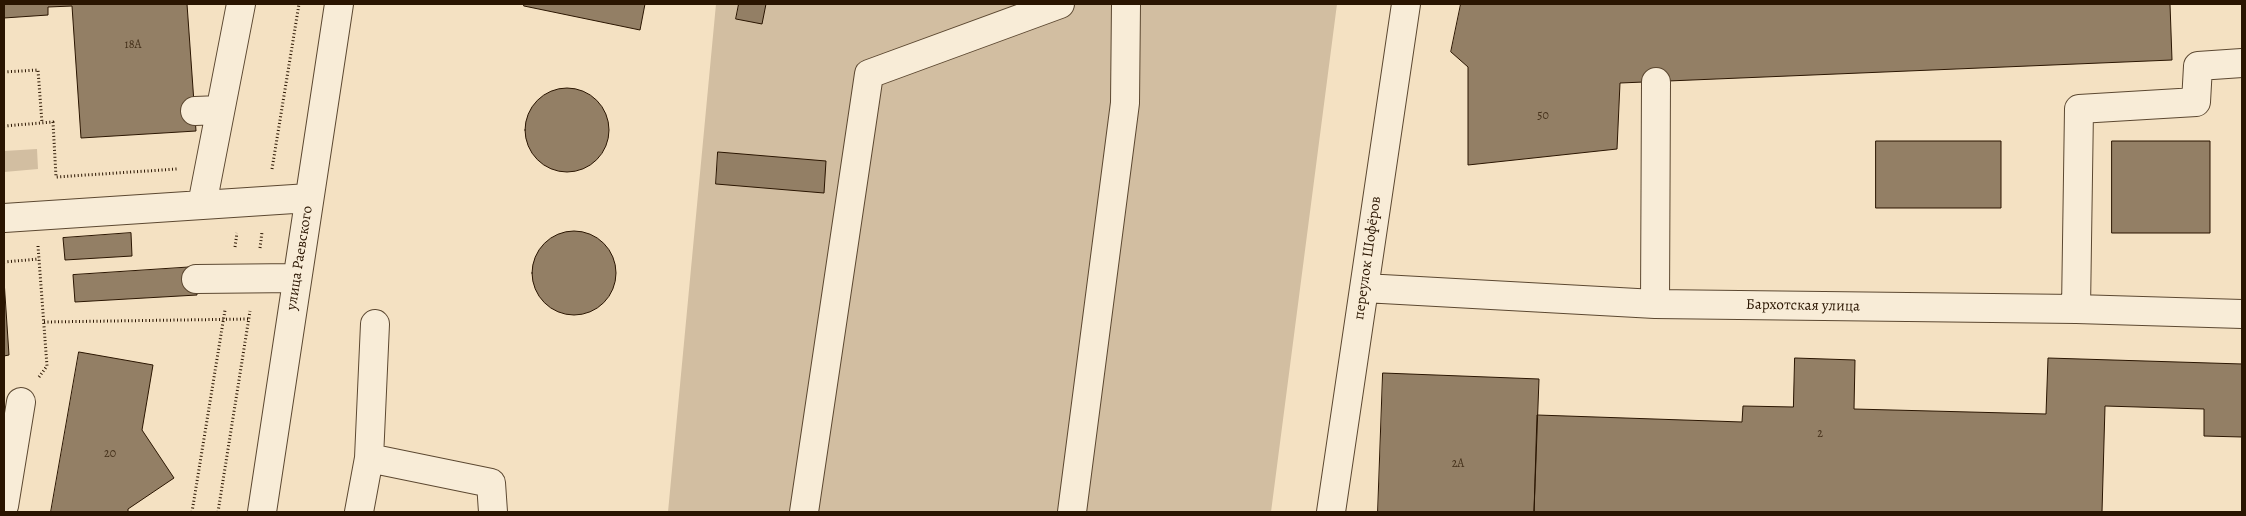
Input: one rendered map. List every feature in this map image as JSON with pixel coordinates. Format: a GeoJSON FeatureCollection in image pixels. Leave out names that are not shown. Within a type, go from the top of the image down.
{"type":"FeatureCollection","features":[{"type":"Feature","properties":{"kind":"street"},"geometry":{"type":"LineString","coordinates":[[202,205],[209,167],[207,111],[241,4]]}},
{"type":"Feature","properties":{"kind":"street","name":"улица Раевского"},"geometry":{"type":"LineString","coordinates":[[262,512],[339,4]]}},
{"type":"Feature","properties":{"kind":"street"},"geometry":{"type":"LineString","coordinates":[[804,512],[869,74],[1060,4]]}},
{"type":"Feature","properties":{"kind":"street"},"geometry":{"type":"LineString","coordinates":[[1072,512],[1125,103],[1126,4]]}},
{"type":"Feature","properties":{"kind":"street","name":"переулок Шофёров"},"geometry":{"type":"LineString","coordinates":[[1332,512],[1406,4]]}},
{"type":"Feature","properties":{"kind":"street"},"geometry":{"type":"LineString","coordinates":[[2076,309],[2079,108],[2196,102],[2198,66],[2242,63]]}},
{"type":"Feature","properties":{"kind":"street"},"geometry":{"type":"LineString","coordinates":[[1655,304],[1656,82]]}},
{"type":"Feature","properties":{"kind":"street"},"geometry":{"type":"LineString","coordinates":[[4,218],[309,198]]}},
{"type":"Feature","properties":{"kind":"street"},"geometry":{"type":"LineString","coordinates":[[196,279],[297,278]]}},
{"type":"Feature","properties":{"kind":"street","name":"Бархотская улица"},"geometry":{"type":"LineString","coordinates":[[1364,288],[1655,304],[2076,309],[2242,314]]}},
{"type":"Feature","properties":{"kind":"street"},"geometry":{"type":"LineString","coordinates":[[359,512],[369,458],[375,324]]}},
{"type":"Feature","properties":{"kind":"street"},"geometry":{"type":"LineString","coordinates":[[4,506],[22,402]]}},
{"type":"Feature","properties":{"kind":"street"},"geometry":{"type":"LineString","coordinates":[[369,458],[491,483],[493,512]]}},
{"type":"Feature","properties":{"kind":"path"},"geometry":{"type":"LineString","coordinates":[[4,72],[38,70],[42,123]]}},
{"type":"Feature","properties":{"kind":"path"},"geometry":{"type":"LineString","coordinates":[[4,126],[53,122],[56,176],[209,167]]}},
{"type":"Feature","properties":{"kind":"path"},"geometry":{"type":"LineString","coordinates":[[192,512],[242,203]]}},
{"type":"Feature","properties":{"kind":"path"},"geometry":{"type":"LineString","coordinates":[[22,402],[46,366],[36,216]]}},
{"type":"Feature","properties":{"kind":"path"},"geometry":{"type":"LineString","coordinates":[[4,262],[39,260]]}},
{"type":"Feature","properties":{"kind":"path"},"geometry":{"type":"LineString","coordinates":[[44,322],[248,319]]}},
{"type":"Feature","properties":{"kind":"shaded area"},"geometry":{"type":"Polygon","coordinates":[[[716,4],[1337,4],[1271,512],[668,512],[716,4]]]}},
{"type":"Feature","properties":{"kind":"shaded area"},"geometry":{"type":"Polygon","coordinates":[[[37,149],[38,169],[4,172],[4,151],[37,149]]]}},
{"type":"Feature","properties":{"kind":"building"},"geometry":{"type":"Polygon","coordinates":[[[4,4],[187,4],[196,131],[81,138],[72,6],[48,7],[48,15],[4,18],[4,4]]]}},
{"type":"Feature","properties":{"kind":"building"},"geometry":{"type":"Polygon","coordinates":[[[524,4],[645,4],[640,30],[524,6],[524,4]]]}},
{"type":"Feature","properties":{"kind":"building"},"geometry":{"type":"Polygon","coordinates":[[[739,4],[766,4],[762,24],[736,19],[739,4]]]}},
{"type":"Feature","properties":{"kind":"building"},"geometry":{"type":"Polygon","coordinates":[[[1461,4],[2170,4],[2172,60],[1620,83],[1617,149],[1468,165],[1468,67],[1451,52],[1461,4]]]}},
{"type":"Feature","properties":{"kind":"building"},"geometry":{"type":"Polygon","coordinates":[[[567,88],[590,95],[602,107],[609,130],[602,153],[590,165],[567,172],[544,165],[532,153],[525,130],[532,107],[544,95],[567,88]]]}},
{"type":"Feature","properties":{"kind":"building"},"geometry":{"type":"Polygon","coordinates":[[[1876,141],[2001,141],[2001,208],[1876,208],[1876,141]]]}},
{"type":"Feature","properties":{"kind":"building"},"geometry":{"type":"Polygon","coordinates":[[[2112,141],[2210,141],[2210,233],[2112,233],[2112,141]]]}},
{"type":"Feature","properties":{"kind":"building"},"geometry":{"type":"Polygon","coordinates":[[[718,152],[826,161],[824,193],[716,184],[718,152]]]}},
{"type":"Feature","properties":{"kind":"building"},"geometry":{"type":"Polygon","coordinates":[[[574,231],[590,234],[604,243],[613,257],[616,273],[613,289],[604,303],[590,312],[574,315],[558,312],[544,303],[535,289],[532,273],[535,257],[544,243],[558,234],[574,231]]]}},
{"type":"Feature","properties":{"kind":"building"},"geometry":{"type":"Polygon","coordinates":[[[131,233],[132,256],[65,260],[63,238],[131,233]]]}},
{"type":"Feature","properties":{"kind":"building"},"geometry":{"type":"Polygon","coordinates":[[[195,267],[197,295],[75,302],[73,275],[195,267]]]}},
{"type":"Feature","properties":{"kind":"building"},"geometry":{"type":"Polygon","coordinates":[[[4,280],[9,355],[4,356],[4,280]]]}},
{"type":"Feature","properties":{"kind":"building"},"geometry":{"type":"Polygon","coordinates":[[[79,352],[153,365],[142,430],[174,478],[128,509],[128,512],[51,512],[79,352]]]}},
{"type":"Feature","properties":{"kind":"building"},"geometry":{"type":"Polygon","coordinates":[[[1795,358],[1855,360],[1854,409],[2046,414],[2048,358],[2242,364],[2242,437],[2204,436],[2204,409],[2105,406],[2102,512],[1534,512],[1537,415],[1742,422],[1743,406],[1793,407],[1795,358]]]}},
{"type":"Feature","properties":{"kind":"building"},"geometry":{"type":"Polygon","coordinates":[[[1383,373],[1539,379],[1534,512],[1378,512],[1383,373]]]}}]}
